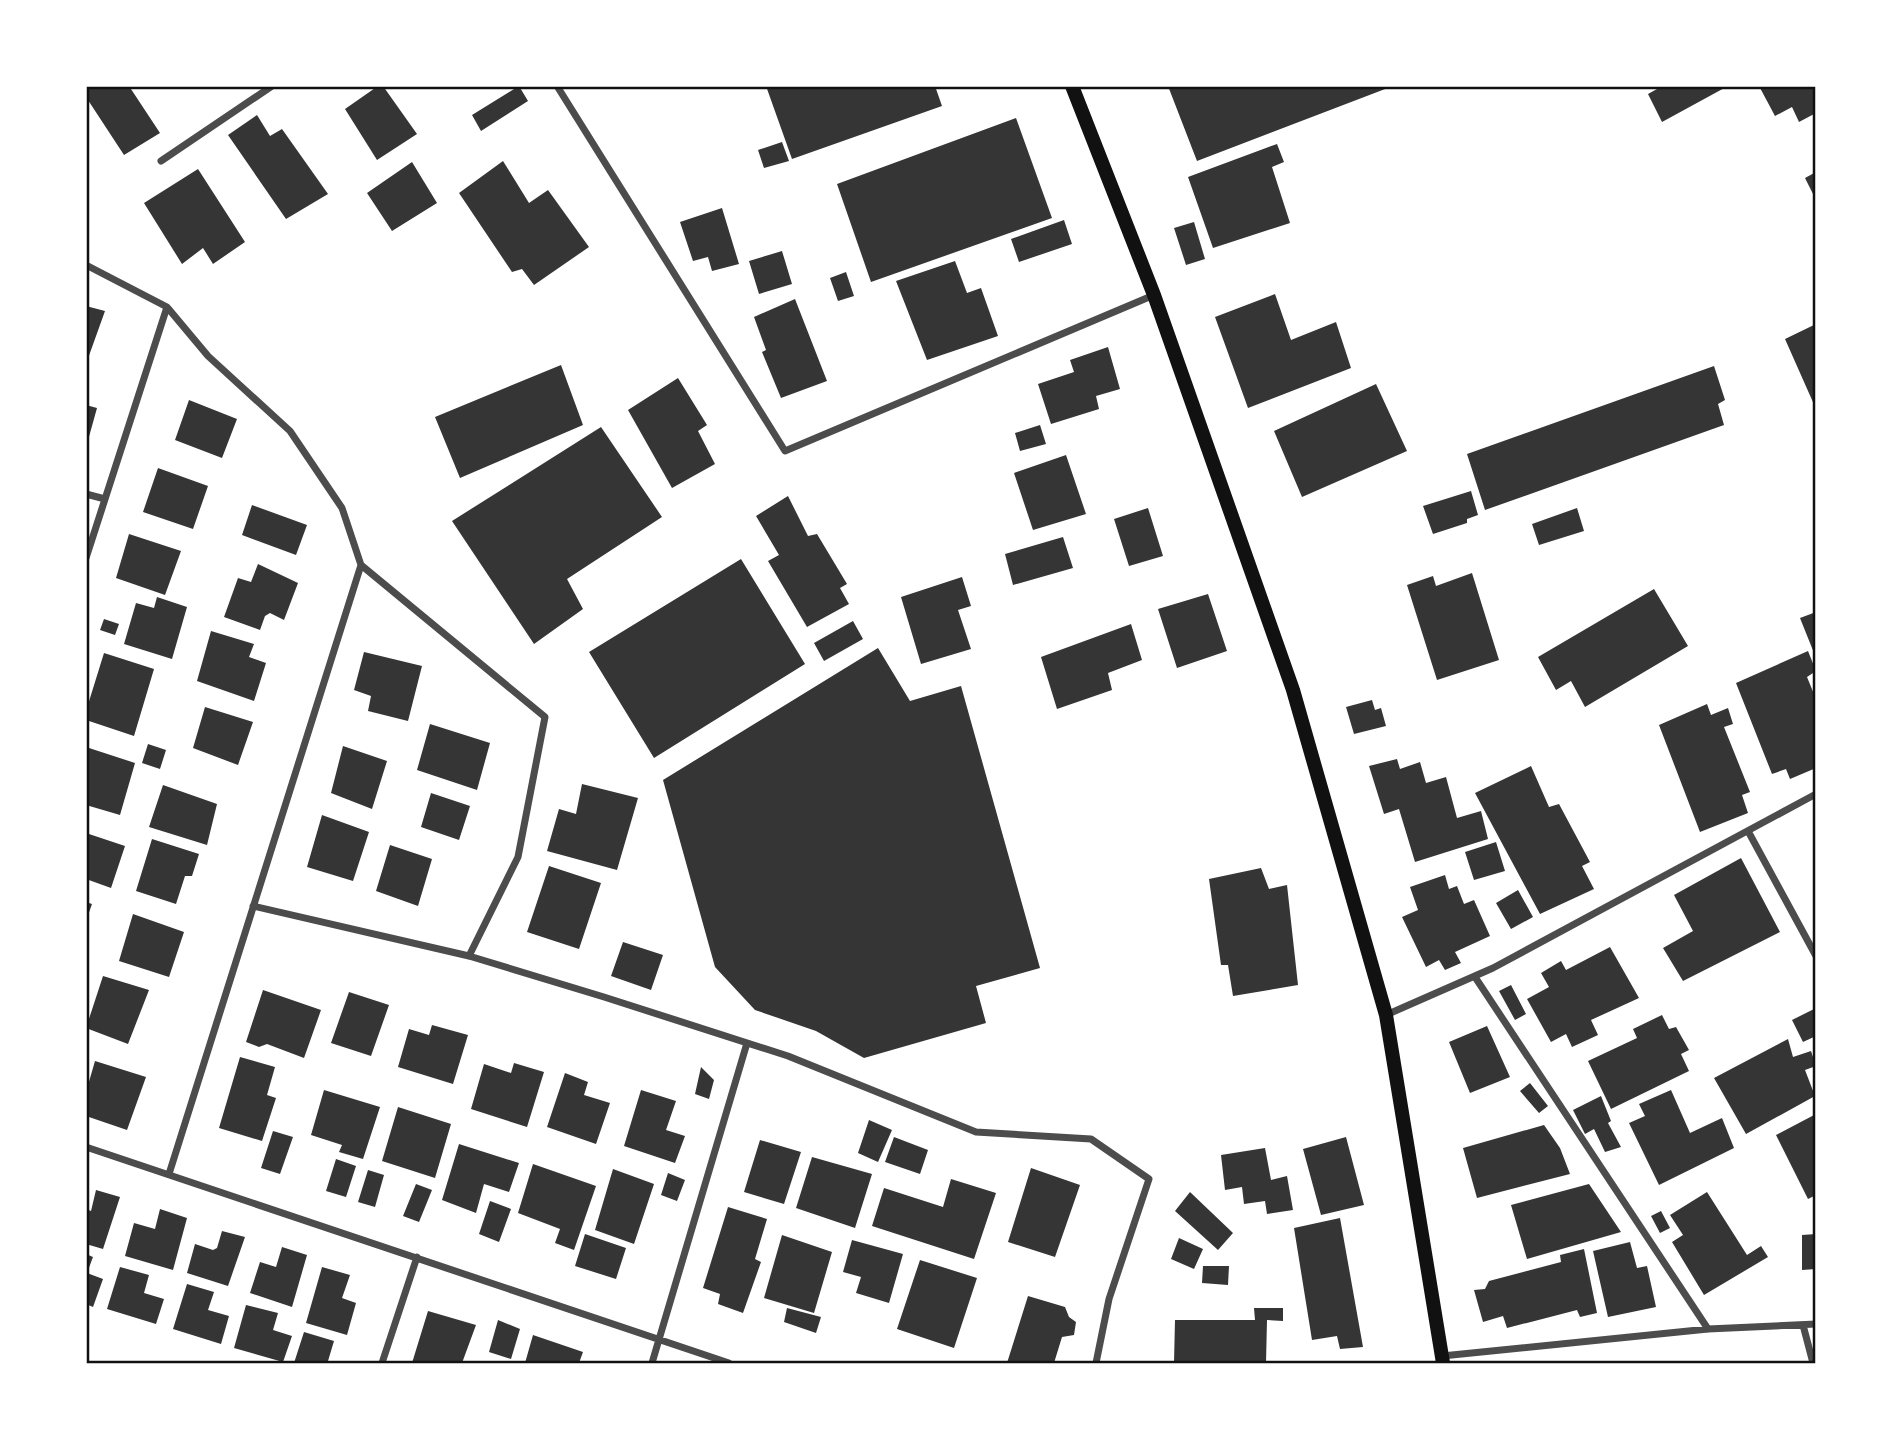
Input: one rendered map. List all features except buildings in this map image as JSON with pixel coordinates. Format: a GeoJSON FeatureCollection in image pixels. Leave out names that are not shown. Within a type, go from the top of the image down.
{"type":"FeatureCollection","features":[{"type":"Feature","properties":{"kind":"main road"},"geometry":{"type":"LineString","coordinates":[[1072,86],[1154,295],[1293,690],[1386,1015],[1443,1360]]}},
{"type":"Feature","properties":{"kind":"street"},"geometry":{"type":"LineString","coordinates":[[161,161],[272,86]]}},
{"type":"Feature","properties":{"kind":"street"},"geometry":{"type":"LineString","coordinates":[[557,86],[785,451],[1154,295]]}},
{"type":"Feature","properties":{"kind":"street"},"geometry":{"type":"LineString","coordinates":[[86,265],[167,307],[208,356],[290,431],[342,508],[361,565],[545,717],[518,857],[470,956]]}},
{"type":"Feature","properties":{"kind":"street"},"geometry":{"type":"LineString","coordinates":[[86,558],[167,307]]}},
{"type":"Feature","properties":{"kind":"street"},"geometry":{"type":"LineString","coordinates":[[86,494],[105,499]]}},
{"type":"Feature","properties":{"kind":"street"},"geometry":{"type":"LineString","coordinates":[[169,1174],[361,565]]}},
{"type":"Feature","properties":{"kind":"street"},"geometry":{"type":"LineString","coordinates":[[1386,1015],[1475,977],[1816,794]]}},
{"type":"Feature","properties":{"kind":"street"},"geometry":{"type":"LineString","coordinates":[[1748,831],[1816,956]]}},
{"type":"Feature","properties":{"kind":"street"},"geometry":{"type":"LineString","coordinates":[[253,906],[470,956],[747,1043],[976,1132],[1091,1139],[1149,1180],[1109,1299],[1096,1363]]}},
{"type":"Feature","properties":{"kind":"street"},"geometry":{"type":"LineString","coordinates":[[1475,977],[1708,1329]]}},
{"type":"Feature","properties":{"kind":"street"},"geometry":{"type":"LineString","coordinates":[[652,1363],[747,1043]]}},
{"type":"Feature","properties":{"kind":"street"},"geometry":{"type":"LineString","coordinates":[[86,1147],[729,1363]]}},
{"type":"Feature","properties":{"kind":"street"},"geometry":{"type":"LineString","coordinates":[[382,1363],[417,1257]]}},
{"type":"Feature","properties":{"kind":"street"},"geometry":{"type":"LineString","coordinates":[[1443,1360],[1708,1329],[1816,1324]]}},
{"type":"Feature","properties":{"kind":"street"},"geometry":{"type":"LineString","coordinates":[[1803,1325],[1813,1363]]}}]}
